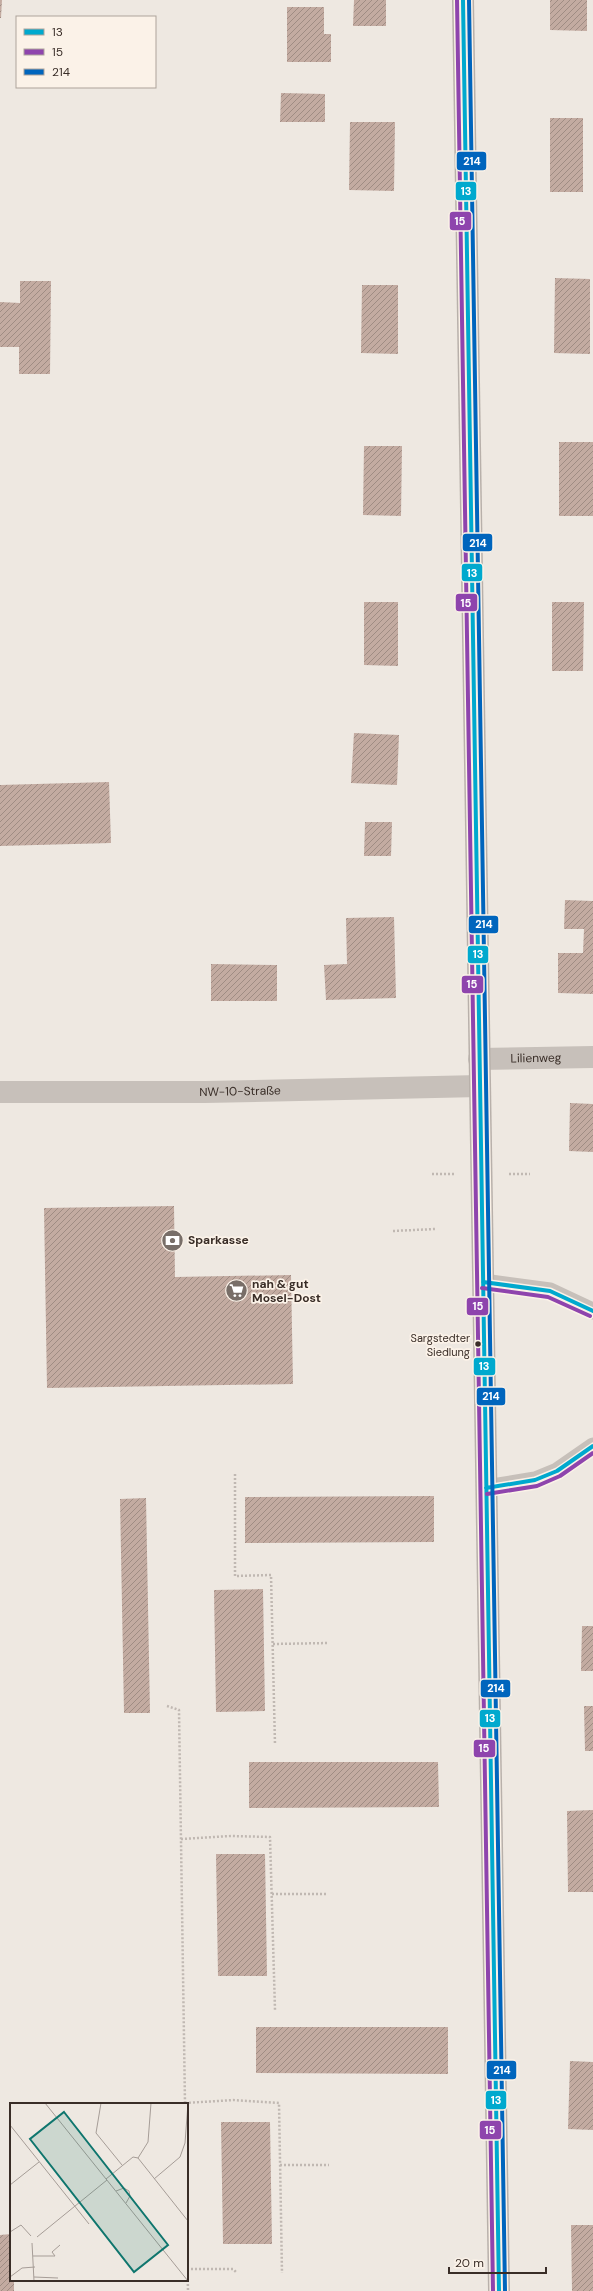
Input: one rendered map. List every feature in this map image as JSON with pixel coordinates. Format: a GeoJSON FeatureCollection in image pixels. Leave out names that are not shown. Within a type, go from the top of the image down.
{"type":"FeatureCollection","features":[{"type":"Feature","properties":{"kind":"street"},"geometry":{"type":"LineString","coordinates":[[463,0],[499,2291]]}},
{"type":"Feature","properties":{"kind":"street","name":"Lilienweg"},"geometry":{"type":"LineString","coordinates":[[479,1059],[593,1057]]}},
{"type":"Feature","properties":{"kind":"street","name":"NW-10-Straße"},"geometry":{"type":"LineString","coordinates":[[0,1092],[205,1092],[480,1086]]}},
{"type":"Feature","properties":{"kind":"lane"},"geometry":{"type":"LineString","coordinates":[[483,1282],[550,1291],[593,1311]]}},
{"type":"Feature","properties":{"kind":"lane"},"geometry":{"type":"LineString","coordinates":[[486,1488],[535,1480],[557,1470],[593,1446]]}},
{"type":"Feature","properties":{"kind":"path"},"geometry":{"type":"LineString","coordinates":[[393,1232],[435,1229]]}},
{"type":"Feature","properties":{"kind":"path"},"geometry":{"type":"LineString","coordinates":[[234,1474],[235,1576],[271,1575],[275,1745]]}},
{"type":"Feature","properties":{"kind":"path"},"geometry":{"type":"LineString","coordinates":[[273,1644],[328,1643]]}},
{"type":"Feature","properties":{"kind":"path"},"geometry":{"type":"LineString","coordinates":[[167,1706],[179,1710],[185,2103],[233,2100],[279,2103],[282,2273]]}},
{"type":"Feature","properties":{"kind":"path"},"geometry":{"type":"LineString","coordinates":[[181,1838],[231,1836],[270,1837],[275,2010]]}},
{"type":"Feature","properties":{"kind":"path"},"geometry":{"type":"LineString","coordinates":[[272,1894],[327,1894]]}},
{"type":"Feature","properties":{"kind":"path"},"geometry":{"type":"LineString","coordinates":[[280,2165],[329,2165]]}},
{"type":"Feature","properties":{"kind":"path"},"geometry":{"type":"LineString","coordinates":[[188,2269],[233,2268],[237,2273]]}},
{"type":"Feature","properties":{"kind":"path"},"geometry":{"type":"LineString","coordinates":[[188,2281],[188,2291]]}},
{"type":"Feature","properties":{"kind":"building"},"geometry":{"type":"Polygon","coordinates":[[[0,0],[2,0],[1,18],[0,18],[0,0]]]}},
{"type":"Feature","properties":{"kind":"building"},"geometry":{"type":"Polygon","coordinates":[[[354,0],[386,0],[386,26],[353,26],[354,0]]]}},
{"type":"Feature","properties":{"kind":"building"},"geometry":{"type":"Polygon","coordinates":[[[550,0],[587,0],[587,31],[550,30],[550,0]]]}},
{"type":"Feature","properties":{"kind":"building"},"geometry":{"type":"Polygon","coordinates":[[[287,7],[324,7],[324,34],[331,34],[331,62],[287,62],[287,7]]]}},
{"type":"Feature","properties":{"kind":"building"},"geometry":{"type":"Polygon","coordinates":[[[281,93],[325,94],[325,122],[280,122],[281,93]]]}},
{"type":"Feature","properties":{"kind":"building"},"geometry":{"type":"Polygon","coordinates":[[[550,118],[583,118],[583,192],[550,192],[550,118]]]}},
{"type":"Feature","properties":{"kind":"building"},"geometry":{"type":"Polygon","coordinates":[[[350,122],[395,122],[394,191],[349,190],[350,122]]]}},
{"type":"Feature","properties":{"kind":"building"},"geometry":{"type":"Polygon","coordinates":[[[555,278],[590,279],[590,354],[554,353],[555,278]]]}},
{"type":"Feature","properties":{"kind":"building"},"geometry":{"type":"Polygon","coordinates":[[[20,281],[51,281],[50,374],[19,374],[19,347],[0,347],[0,302],[20,303],[20,281]]]}},
{"type":"Feature","properties":{"kind":"building"},"geometry":{"type":"Polygon","coordinates":[[[362,285],[398,285],[398,354],[361,353],[362,285]]]}},
{"type":"Feature","properties":{"kind":"building"},"geometry":{"type":"Polygon","coordinates":[[[559,442],[593,442],[593,516],[559,516],[559,442]]]}},
{"type":"Feature","properties":{"kind":"building"},"geometry":{"type":"Polygon","coordinates":[[[364,446],[402,446],[401,516],[363,515],[364,446]]]}},
{"type":"Feature","properties":{"kind":"building"},"geometry":{"type":"Polygon","coordinates":[[[364,602],[398,602],[398,666],[364,665],[364,602]]]}},
{"type":"Feature","properties":{"kind":"building"},"geometry":{"type":"Polygon","coordinates":[[[552,602],[584,602],[583,671],[552,671],[552,602]]]}},
{"type":"Feature","properties":{"kind":"building"},"geometry":{"type":"Polygon","coordinates":[[[354,733],[399,735],[397,785],[351,783],[354,733]]]}},
{"type":"Feature","properties":{"kind":"building"},"geometry":{"type":"Polygon","coordinates":[[[109,782],[111,843],[0,846],[0,785],[109,782]]]}},
{"type":"Feature","properties":{"kind":"building"},"geometry":{"type":"Polygon","coordinates":[[[365,822],[392,822],[391,856],[364,856],[365,822]]]}},
{"type":"Feature","properties":{"kind":"building"},"geometry":{"type":"Polygon","coordinates":[[[565,900],[593,901],[593,994],[558,993],[558,953],[583,953],[584,929],[564,929],[565,900]]]}},
{"type":"Feature","properties":{"kind":"building"},"geometry":{"type":"Polygon","coordinates":[[[394,917],[396,998],[326,1000],[324,965],[347,964],[346,918],[394,917]]]}},
{"type":"Feature","properties":{"kind":"building"},"geometry":{"type":"Polygon","coordinates":[[[211,964],[277,965],[277,1001],[211,1001],[211,964]]]}},
{"type":"Feature","properties":{"kind":"building"},"geometry":{"type":"Polygon","coordinates":[[[570,1103],[593,1104],[593,1152],[569,1151],[570,1103]]]}},
{"type":"Feature","properties":{"kind":"building"},"geometry":{"type":"Polygon","coordinates":[[[174,1206],[175,1277],[291,1275],[293,1384],[47,1388],[44,1208],[174,1206]]]}},
{"type":"Feature","properties":{"kind":"building"},"geometry":{"type":"Polygon","coordinates":[[[434,1496],[434,1542],[245,1543],[245,1497],[434,1496]]]}},
{"type":"Feature","properties":{"kind":"building"},"geometry":{"type":"Polygon","coordinates":[[[146,1498],[150,1713],[124,1713],[120,1499],[146,1498]]]}},
{"type":"Feature","properties":{"kind":"building"},"geometry":{"type":"Polygon","coordinates":[[[263,1589],[265,1711],[216,1712],[214,1590],[263,1589]]]}},
{"type":"Feature","properties":{"kind":"building"},"geometry":{"type":"Polygon","coordinates":[[[582,1626],[593,1626],[593,1671],[581,1671],[582,1626]]]}},
{"type":"Feature","properties":{"kind":"building"},"geometry":{"type":"Polygon","coordinates":[[[584,1706],[593,1706],[593,1751],[585,1751],[584,1706]]]}},
{"type":"Feature","properties":{"kind":"building"},"geometry":{"type":"Polygon","coordinates":[[[249,1762],[438,1762],[439,1807],[249,1808],[249,1762]]]}},
{"type":"Feature","properties":{"kind":"building"},"geometry":{"type":"Polygon","coordinates":[[[593,1810],[593,1892],[568,1892],[567,1811],[593,1810]]]}},
{"type":"Feature","properties":{"kind":"building"},"geometry":{"type":"Polygon","coordinates":[[[216,1854],[265,1854],[267,1976],[218,1976],[216,1854]]]}},
{"type":"Feature","properties":{"kind":"building"},"geometry":{"type":"Polygon","coordinates":[[[256,2027],[448,2027],[448,2074],[256,2073],[256,2027]]]}},
{"type":"Feature","properties":{"kind":"building"},"geometry":{"type":"Polygon","coordinates":[[[570,2061],[593,2062],[593,2130],[568,2129],[570,2061]]]}},
{"type":"Feature","properties":{"kind":"building"},"geometry":{"type":"Polygon","coordinates":[[[221,2122],[270,2122],[272,2244],[223,2244],[221,2122]]]}},
{"type":"Feature","properties":{"kind":"building"},"geometry":{"type":"Polygon","coordinates":[[[571,2225],[593,2225],[593,2291],[572,2291],[571,2225]]]}},
{"type":"Feature","properties":{"kind":"building"},"geometry":{"type":"Polygon","coordinates":[[[10,2234],[10,2281],[14,2281],[14,2291],[0,2291],[0,2235],[10,2234]]]}},
{"type":"Feature","properties":{"kind":"transit line","name":"15"},"geometry":{"type":"LineString","coordinates":[[457,0],[493,2291]]}},
{"type":"Feature","properties":{"kind":"transit line","name":"13"},"geometry":{"type":"LineString","coordinates":[[463,0],[499,2291]]}},
{"type":"Feature","properties":{"kind":"transit line","name":"214"},"geometry":{"type":"LineString","coordinates":[[469,0],[505,2291]]}},
{"type":"Feature","properties":{"kind":"transit line","name":"13"},"geometry":{"type":"LineString","coordinates":[[483,1282],[550,1291],[593,1311]]}},
{"type":"Feature","properties":{"kind":"transit line","name":"15"},"geometry":{"type":"LineString","coordinates":[[482,1288],[548,1297],[590,1316]]}},
{"type":"Feature","properties":{"kind":"transit line","name":"13"},"geometry":{"type":"LineString","coordinates":[[486,1488],[535,1480],[557,1471],[593,1446]]}},
{"type":"Feature","properties":{"kind":"transit line","name":"15"},"geometry":{"type":"LineString","coordinates":[[487,1494],[537,1486],[560,1476],[593,1453]]}},
{"type":"Feature","properties":{"kind":"place","name":"Sparkasse"},"geometry":{"type":"Point","coordinates":[172,1240]}},
{"type":"Feature","properties":{"kind":"place","name":"nah & gut Mosel-Dost"},"geometry":{"type":"Point","coordinates":[236,1291]}},
{"type":"Feature","properties":{"kind":"place","name":"Sargstedter Siedlung"},"geometry":{"type":"Point","coordinates":[478,1344]}}]}
